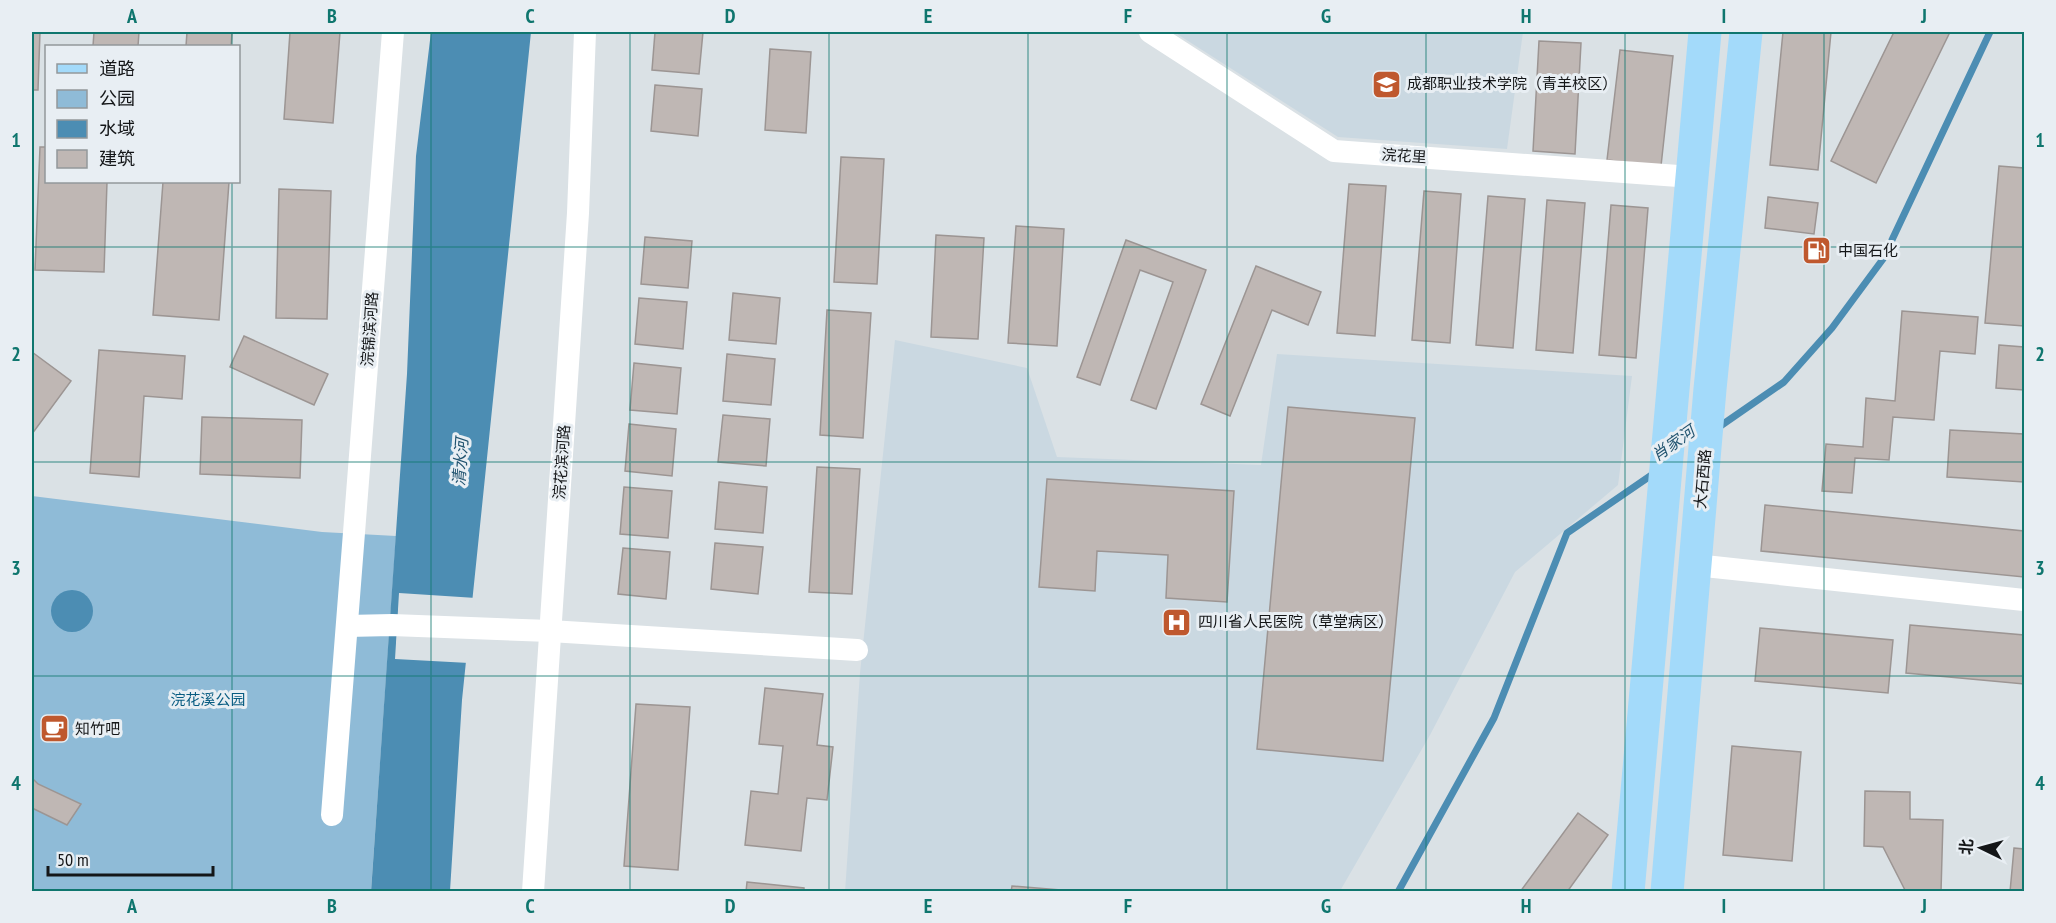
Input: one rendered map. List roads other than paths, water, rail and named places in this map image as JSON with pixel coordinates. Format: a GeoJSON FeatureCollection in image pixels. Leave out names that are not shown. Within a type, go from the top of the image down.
{"type":"FeatureCollection","features":[{"type":"Feature","properties":{"kind":"main road"},"geometry":{"type":"LineString","coordinates":[[1628,891],[1705,32]]}},
{"type":"Feature","properties":{"kind":"main road","name":"大石西路"},"geometry":{"type":"LineString","coordinates":[[1667,891],[1710,389],[1746,32]]}},
{"type":"Feature","properties":{"kind":"street","name":"浣锦滨河路"},"geometry":{"type":"LineString","coordinates":[[332,815],[393,32]]}},
{"type":"Feature","properties":{"kind":"street","name":"浣花滨河路"},"geometry":{"type":"LineString","coordinates":[[533,891],[578,213],[585,32]]}},
{"type":"Feature","properties":{"kind":"street","name":"浣花里"},"geometry":{"type":"LineString","coordinates":[[1150,32],[1334,151],[1692,177]]}},
{"type":"Feature","properties":{"kind":"street"},"geometry":{"type":"LineString","coordinates":[[1695,565],[2025,600]]}},
{"type":"Feature","properties":{"kind":"street"},"geometry":{"type":"LineString","coordinates":[[347,626],[392,625],[550,631],[857,650]]}},
{"type":"Feature","properties":{"kind":"water","name":"清水河"},"geometry":{"type":"Polygon","coordinates":[[[431,32],[531,32],[462,700],[450,891],[371,892],[407,374],[416,156],[431,32]]]}},
{"type":"Feature","properties":{"kind":"water"},"geometry":{"type":"Polygon","coordinates":[[[72,590],[80,591],[87,596],[92,603],[92,619],[87,626],[80,631],[72,632],[64,631],[57,626],[52,619],[51,611],[52,603],[57,596],[64,591],[72,590]]]}},
{"type":"Feature","properties":{"kind":"waterway","name":"肖家河"},"geometry":{"type":"LineString","coordinates":[[1716,429],[1784,382],[1832,328],[1883,259],[1990,32]]}},
{"type":"Feature","properties":{"kind":"waterway","name":"肖家河"},"geometry":{"type":"LineString","coordinates":[[1398,892],[1494,718],[1567,533],[1656,472]]}},
{"type":"Feature","properties":{"kind":"place","name":"成都职业技术学院（青羊校区）"},"geometry":{"type":"Point","coordinates":[1386,84]}},
{"type":"Feature","properties":{"kind":"place","name":"中国石化"},"geometry":{"type":"Point","coordinates":[1817,251]}},
{"type":"Feature","properties":{"kind":"place","name":"四川省人民医院（草堂病区）"},"geometry":{"type":"Point","coordinates":[1177,622]}},
{"type":"Feature","properties":{"kind":"place","name":"知竹吧"},"geometry":{"type":"Point","coordinates":[54,729]}},
{"type":"Feature","properties":{"kind":"park label","name":"浣花溪公园"},"geometry":{"type":"Point","coordinates":[208,700]}}]}
